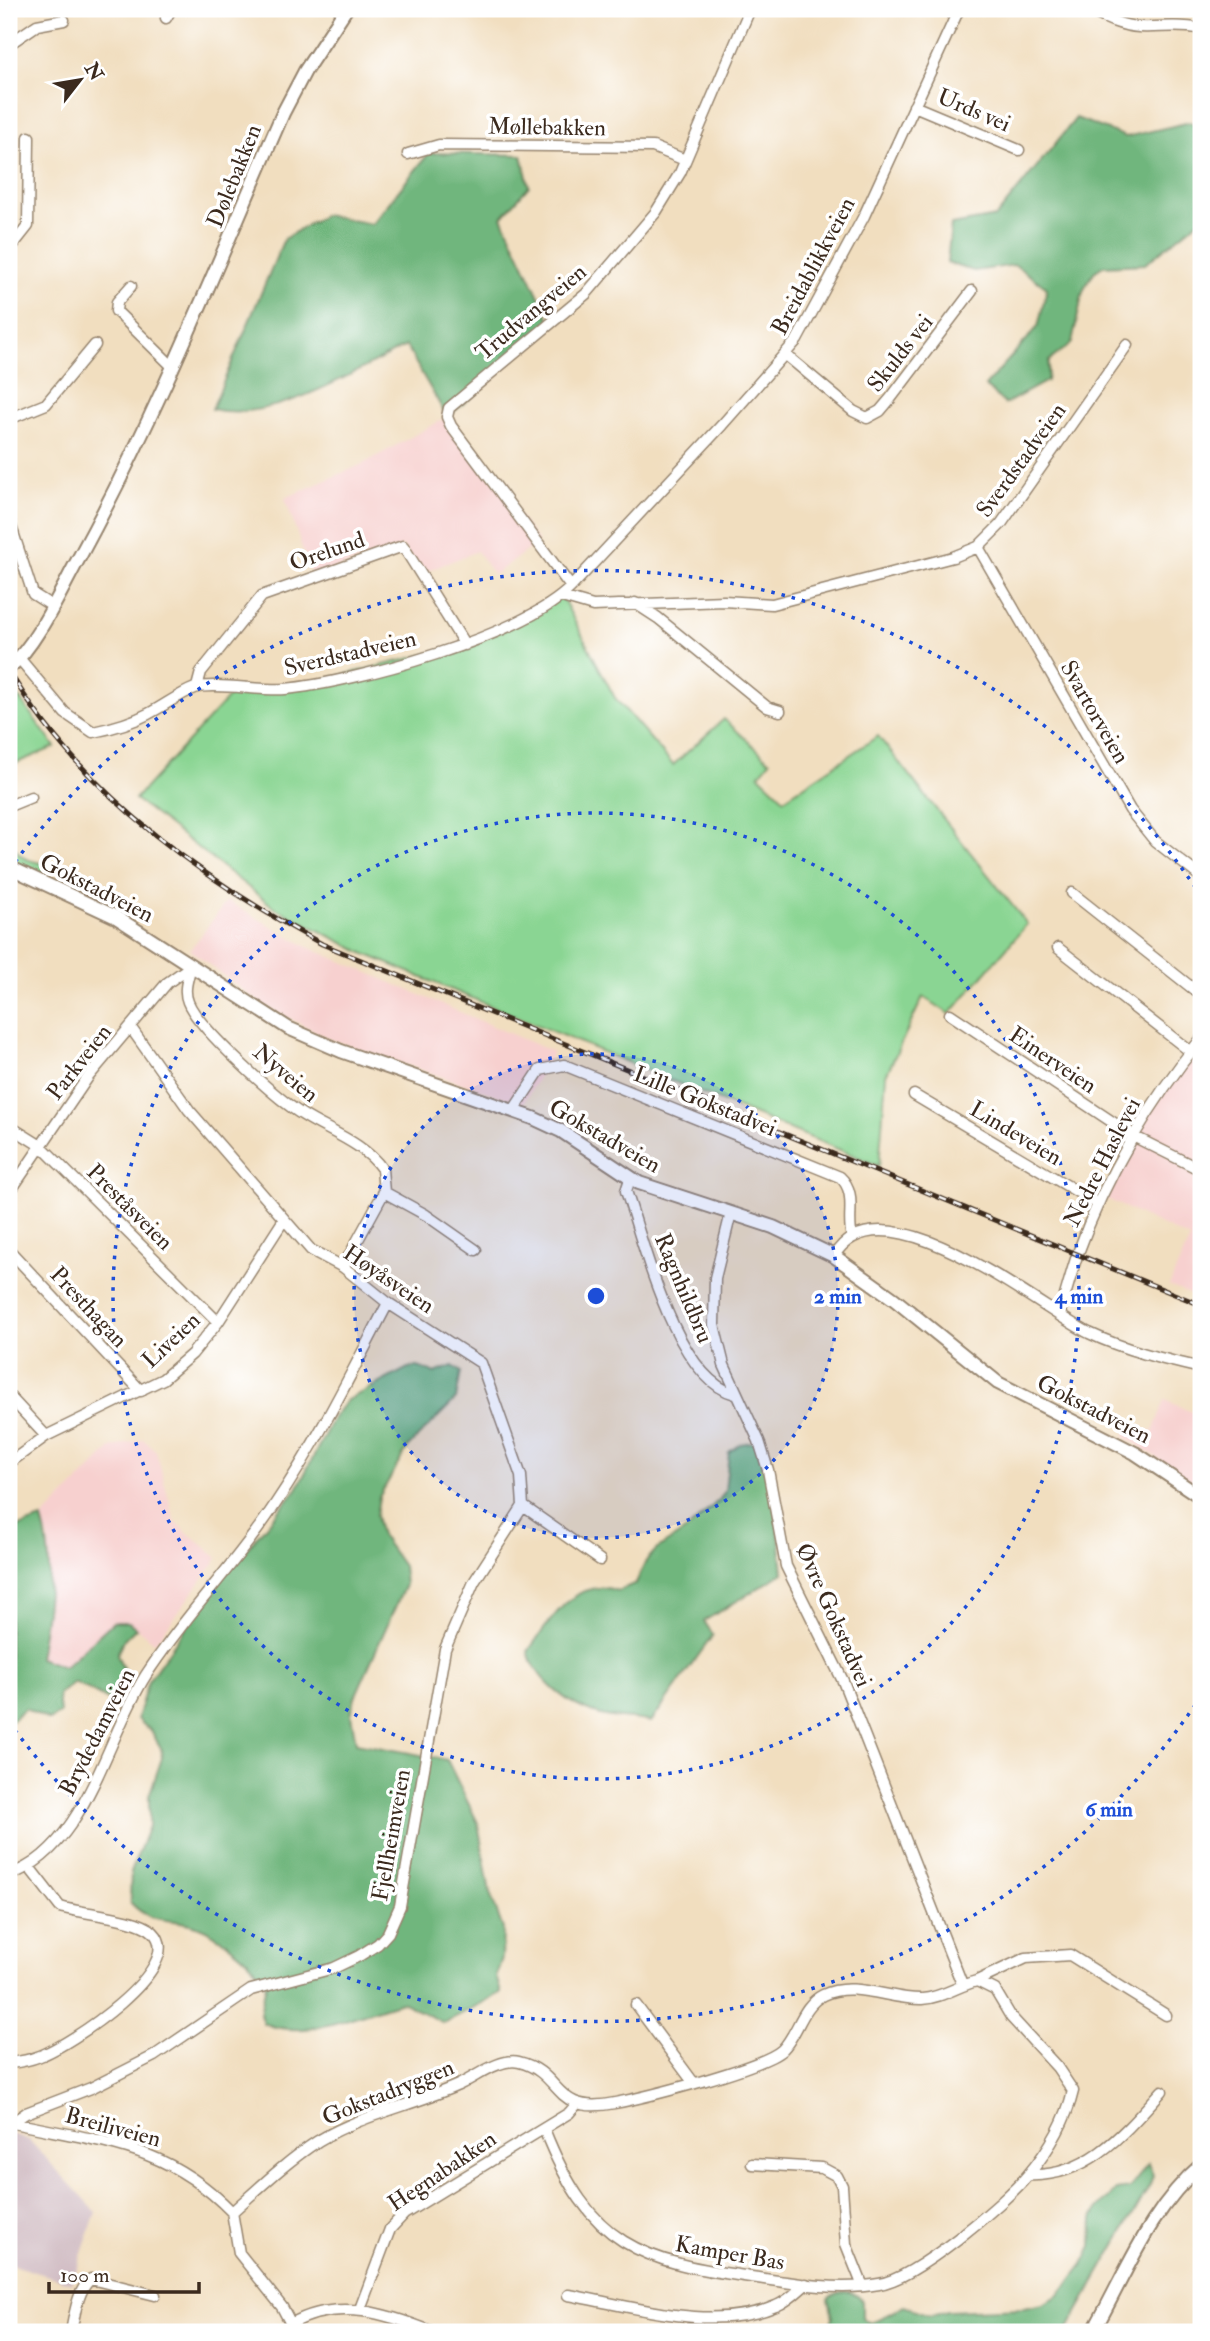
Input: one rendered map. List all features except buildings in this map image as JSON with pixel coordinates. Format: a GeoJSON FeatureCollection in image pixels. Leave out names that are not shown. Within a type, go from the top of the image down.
{"type":"FeatureCollection","features":[{"type":"Feature","properties":{"kind":"main road","name":"Dølebakken"},"geometry":{"type":"LineString","coordinates":[[9,668],[19,658],[51,606],[102,516],[173,367],[283,113],[305,71],[346,9]]}},
{"type":"Feature","properties":{"kind":"main road","name":"Gokstadveien"},"geometry":{"type":"LineString","coordinates":[[9,867],[95,906],[264,1014],[315,1040],[513,1111],[561,1131],[630,1179],[789,1233],[834,1256],[885,1292],[998,1382],[1162,1469],[1201,1497]]}},
{"type":"Feature","properties":{"kind":"main road","name":"Gokstadveien"},"geometry":{"type":"LineString","coordinates":[[1162,1469],[1201,1504]]}},
{"type":"Feature","properties":{"kind":"main road"},"geometry":{"type":"LineString","coordinates":[[1093,2332],[1147,2229],[1175,2190],[1201,2165]]}},
{"type":"Feature","properties":{"kind":"street","name":"Trudvangveien"},"geometry":{"type":"LineString","coordinates":[[571,587],[447,417],[456,401],[593,287],[663,201],[685,160],[750,9]]}},
{"type":"Feature","properties":{"kind":"street","name":"Breidablikkveien"},"geometry":{"type":"LineString","coordinates":[[562,597],[786,355],[827,287],[958,9]]}},
{"type":"Feature","properties":{"kind":"street"},"geometry":{"type":"LineString","coordinates":[[1086,9],[1116,23],[1139,27],[1188,26],[1201,29]]}},
{"type":"Feature","properties":{"kind":"street"},"geometry":{"type":"LineString","coordinates":[[9,44],[37,25],[64,20]]}},
{"type":"Feature","properties":{"kind":"street","name":"Urds vei"},"geometry":{"type":"LineString","coordinates":[[914,106],[1019,150]]}},
{"type":"Feature","properties":{"kind":"street"},"geometry":{"type":"LineString","coordinates":[[9,250],[28,226],[29,137]]}},
{"type":"Feature","properties":{"kind":"street","name":"Møllebakken"},"geometry":{"type":"LineString","coordinates":[[408,154],[439,145],[653,147],[685,160]]}},
{"type":"Feature","properties":{"kind":"street"},"geometry":{"type":"LineString","coordinates":[[131,286],[117,302],[116,311],[173,367]]}},
{"type":"Feature","properties":{"kind":"street","name":"Skulds vei"},"geometry":{"type":"LineString","coordinates":[[786,355],[853,411],[867,418],[880,411],[891,398],[972,291]]}},
{"type":"Feature","properties":{"kind":"street"},"geometry":{"type":"LineString","coordinates":[[9,419],[46,404],[95,345]]}},
{"type":"Feature","properties":{"kind":"street","name":"Sverdstadveien"},"geometry":{"type":"LineString","coordinates":[[197,687],[288,689],[334,681],[465,645],[529,618],[562,597],[593,607],[634,603],[772,604],[879,579],[953,557],[978,547],[1002,524],[1126,345]]}},
{"type":"Feature","properties":{"kind":"street"},"geometry":{"type":"LineString","coordinates":[[9,520],[33,594],[51,606]]}},
{"type":"Feature","properties":{"kind":"street","name":"Orelund"},"geometry":{"type":"LineString","coordinates":[[197,687],[201,672],[262,596],[403,546],[465,645]]}},
{"type":"Feature","properties":{"kind":"street","name":"Svartorveien"},"geometry":{"type":"LineString","coordinates":[[978,547],[1130,810],[1155,841],[1201,877]]}},
{"type":"Feature","properties":{"kind":"street"},"geometry":{"type":"LineString","coordinates":[[634,603],[659,618],[767,707],[779,711]]}},
{"type":"Feature","properties":{"kind":"street"},"geometry":{"type":"LineString","coordinates":[[19,658],[55,703],[93,732],[115,728],[147,715],[197,687]]}},
{"type":"Feature","properties":{"kind":"street"},"geometry":{"type":"LineString","coordinates":[[9,806],[30,797]]}},
{"type":"Feature","properties":{"kind":"street"},"geometry":{"type":"LineString","coordinates":[[1072,893],[1201,995]]}},
{"type":"Feature","properties":{"kind":"street"},"geometry":{"type":"LineString","coordinates":[[1058,948],[1191,1052]]}},
{"type":"Feature","properties":{"kind":"street","name":"Parkveien"},"geometry":{"type":"LineString","coordinates":[[9,1193],[88,1077],[167,983],[191,966]]}},
{"type":"Feature","properties":{"kind":"street","name":"Nyveien"},"geometry":{"type":"LineString","coordinates":[[191,966],[185,990],[188,1002],[200,1021],[286,1104],[370,1156],[384,1175],[384,1192]]}},
{"type":"Feature","properties":{"kind":"street","name":"Einerveien"},"geometry":{"type":"LineString","coordinates":[[950,1014],[1135,1137],[1201,1170]]}},
{"type":"Feature","properties":{"kind":"street","name":"Høyåsveien"},"geometry":{"type":"LineString","coordinates":[[131,1028],[189,1110],[311,1250],[343,1267],[388,1303],[481,1363],[521,1476],[523,1506]]}},
{"type":"Feature","properties":{"kind":"street","name":"Nedre Haslevei"},"geometry":{"type":"LineString","coordinates":[[1059,1315],[1077,1254],[1098,1204],[1146,1114],[1201,1039]]}},
{"type":"Feature","properties":{"kind":"street","name":"Lille Gokstadvei"},"geometry":{"type":"LineString","coordinates":[[513,1111],[540,1070],[564,1065],[840,1177],[850,1194],[852,1237]]}},
{"type":"Feature","properties":{"kind":"street","name":"Lindeveien"},"geometry":{"type":"LineString","coordinates":[[914,1095],[1098,1204]]}},
{"type":"Feature","properties":{"kind":"street","name":"Preståsveien"},"geometry":{"type":"LineString","coordinates":[[9,1126],[41,1146],[218,1322]]}},
{"type":"Feature","properties":{"kind":"street","name":"Ragnhildbru"},"geometry":{"type":"LineString","coordinates":[[630,1179],[626,1191],[671,1320],[688,1353],[702,1371],[722,1391],[735,1394]]}},
{"type":"Feature","properties":{"kind":"street"},"geometry":{"type":"LineString","coordinates":[[343,1267],[384,1192],[426,1215],[476,1250]]}},
{"type":"Feature","properties":{"kind":"street","name":"Øvre Gokstadvei"},"geometry":{"type":"LineString","coordinates":[[731,1213],[715,1278],[715,1325],[735,1394],[759,1441],[768,1470],[786,1566],[843,1681],[962,1984]]}},
{"type":"Feature","properties":{"kind":"street","name":"Liveien"},"geometry":{"type":"LineString","coordinates":[[9,1463],[46,1436],[163,1379],[192,1354],[218,1322],[284,1221]]}},
{"type":"Feature","properties":{"kind":"street"},"geometry":{"type":"LineString","coordinates":[[834,1256],[852,1237],[876,1232],[945,1246],[990,1269],[1059,1315],[1128,1350],[1201,1368]]}},
{"type":"Feature","properties":{"kind":"street","name":"Presthagan"},"geometry":{"type":"LineString","coordinates":[[9,1250],[141,1391]]}},
{"type":"Feature","properties":{"kind":"street","name":"Brydedamveien"},"geometry":{"type":"LineString","coordinates":[[29,1867],[67,1829],[83,1804],[145,1676],[273,1509],[312,1448],[388,1303]]}},
{"type":"Feature","properties":{"kind":"street"},"geometry":{"type":"LineString","coordinates":[[9,1396],[46,1436]]}},
{"type":"Feature","properties":{"kind":"street"},"geometry":{"type":"LineString","coordinates":[[523,1506],[600,1560]]}},
{"type":"Feature","properties":{"kind":"street","name":"Fjellheimveien"},"geometry":{"type":"LineString","coordinates":[[11,2122],[26,2113],[91,2088],[154,2056],[251,1990],[334,1968],[378,1944],[388,1933],[400,1906],[446,1649],[474,1582],[523,1506]]}},
{"type":"Feature","properties":{"kind":"street"},"geometry":{"type":"LineString","coordinates":[[9,1875],[29,1867],[60,1907],[146,1926],[157,1936],[159,1948],[141,1986],[93,2024],[42,2056],[9,2063]]}},
{"type":"Feature","properties":{"kind":"street"},"geometry":{"type":"LineString","coordinates":[[576,2105],[589,2107],[616,2103],[765,2060],[780,2051],[811,2005],[823,1995],[842,1991],[873,1992],[921,1999],[977,1981],[1026,1958],[1070,1955],[1166,2015]]}},
{"type":"Feature","properties":{"kind":"street","name":"Kamper Bas"},"geometry":{"type":"LineString","coordinates":[[544,2129],[564,2173],[589,2213],[637,2250],[669,2264],[806,2284],[887,2282],[927,2260],[1001,2201],[1028,2175],[1062,2123],[1073,2091],[1057,2067],[1011,2017],[995,1990],[977,1981]]}},
{"type":"Feature","properties":{"kind":"street"},"geometry":{"type":"LineString","coordinates":[[636,2005],[693,2082]]}},
{"type":"Feature","properties":{"kind":"street","name":"Gokstadryggen"},"geometry":{"type":"LineString","coordinates":[[232,2212],[318,2141],[365,2118],[454,2087],[503,2063],[521,2062],[537,2071],[576,2105]]}},
{"type":"Feature","properties":{"kind":"street"},"geometry":{"type":"LineString","coordinates":[[1028,2175],[1047,2176],[1077,2168],[1100,2154],[1162,2091]]}},
{"type":"Feature","properties":{"kind":"street","name":"Hegnabakken"},"geometry":{"type":"LineString","coordinates":[[360,2309],[390,2229],[397,2221],[411,2208],[544,2129],[576,2105]]}},
{"type":"Feature","properties":{"kind":"street","name":"Breiliveien"},"geometry":{"type":"LineString","coordinates":[[11,2122],[126,2146],[161,2159],[200,2182],[232,2212]]}},
{"type":"Feature","properties":{"kind":"street"},"geometry":{"type":"LineString","coordinates":[[752,2164],[822,2168],[837,2176],[842,2186],[846,2244],[862,2284]]}},
{"type":"Feature","properties":{"kind":"street"},"geometry":{"type":"LineString","coordinates":[[232,2212],[239,2253],[282,2307],[289,2328],[301,2318],[360,2309],[433,2332]]}},
{"type":"Feature","properties":{"kind":"street"},"geometry":{"type":"LineString","coordinates":[[71,2332],[79,2300],[91,2278],[155,2295]]}},
{"type":"Feature","properties":{"kind":"street","name":"Kamper Bas"},"geometry":{"type":"LineString","coordinates":[[568,2295],[708,2319],[758,2312],[778,2305],[806,2284]]}},
{"type":"Feature","properties":{"kind":"shaded area"},"geometry":{"type":"Polygon","coordinates":[[[447,417],[538,542],[494,575],[477,551],[420,574],[403,546],[312,577],[285,498],[363,464],[447,417]]]}},
{"type":"Feature","properties":{"kind":"shaded area"},"geometry":{"type":"Polygon","coordinates":[[[227,901],[308,947],[553,1052],[523,1104],[330,1039],[260,1003],[190,950],[227,901]]]}},
{"type":"Feature","properties":{"kind":"shaded area"},"geometry":{"type":"Polygon","coordinates":[[[1201,1041],[1201,1299],[1169,1286],[1190,1239],[1103,1197],[1146,1117],[1201,1041]]]}},
{"type":"Feature","properties":{"kind":"shaded area"},"geometry":{"type":"Polygon","coordinates":[[[1165,1400],[1198,1415],[1201,1411],[1201,1487],[1124,1436],[1128,1426],[1153,1432],[1165,1400]]]}},
{"type":"Feature","properties":{"kind":"shaded area"},"geometry":{"type":"Polygon","coordinates":[[[143,1439],[156,1451],[175,1522],[218,1558],[155,1643],[129,1622],[113,1622],[64,1668],[39,1658],[48,1606],[49,1540],[42,1519],[111,1448],[143,1439]]]}},
{"type":"Feature","properties":{"kind":"shaded area"},"geometry":{"type":"Polygon","coordinates":[[[9,2133],[29,2140],[96,2212],[72,2283],[9,2264],[9,2133]]]}},
{"type":"Feature","properties":{"kind":"green space"},"geometry":{"type":"Polygon","coordinates":[[[1076,118],[1126,137],[1190,122],[1201,128],[1201,219],[1145,264],[1103,266],[1094,272],[1083,291],[1072,343],[1049,361],[1047,381],[1005,404],[985,386],[1038,327],[1047,288],[1015,265],[974,271],[947,263],[951,225],[996,217],[1076,118]]]}},
{"type":"Feature","properties":{"kind":"green space"},"geometry":{"type":"Polygon","coordinates":[[[429,153],[522,155],[529,186],[502,217],[551,322],[507,358],[482,388],[447,417],[406,346],[312,393],[286,403],[236,412],[212,409],[284,239],[324,215],[372,224],[429,153]]]}},
{"type":"Feature","properties":{"kind":"green space"},"geometry":{"type":"Polygon","coordinates":[[[562,597],[615,698],[673,765],[724,719],[770,761],[759,775],[784,799],[878,736],[1027,924],[950,1014],[923,997],[886,1075],[879,1166],[365,954],[275,908],[135,799],[236,689],[287,689],[465,645],[562,597]]]}},
{"type":"Feature","properties":{"kind":"green space"},"geometry":{"type":"Polygon","coordinates":[[[9,684],[55,747],[9,766],[9,684]]]}},
{"type":"Feature","properties":{"kind":"green space"},"geometry":{"type":"Polygon","coordinates":[[[9,838],[24,857],[47,864],[41,873],[9,861],[9,838]]]}},
{"type":"Feature","properties":{"kind":"green space"},"geometry":{"type":"Polygon","coordinates":[[[453,1366],[461,1372],[456,1399],[408,1447],[379,1497],[376,1516],[381,1535],[403,1566],[405,1585],[355,1697],[351,1715],[356,1743],[447,1760],[478,1823],[490,1893],[503,1929],[502,1958],[496,1976],[501,1993],[444,2023],[402,2002],[315,2028],[280,2028],[263,2023],[260,2014],[266,1984],[253,1966],[233,1948],[200,1927],[151,1917],[130,1902],[131,1872],[149,1826],[149,1796],[162,1758],[161,1748],[151,1731],[137,1719],[148,1681],[216,1585],[297,1489],[334,1416],[347,1400],[408,1368],[418,1367],[435,1373],[453,1366]]]}},
{"type":"Feature","properties":{"kind":"green space"},"geometry":{"type":"Polygon","coordinates":[[[759,1441],[778,1523],[783,1573],[704,1621],[713,1635],[651,1722],[607,1716],[567,1700],[539,1673],[528,1651],[555,1615],[576,1595],[603,1588],[618,1591],[636,1583],[646,1561],[656,1550],[688,1529],[720,1499],[725,1491],[729,1452],[740,1444],[759,1441]]]}},
{"type":"Feature","properties":{"kind":"green space"},"geometry":{"type":"Polygon","coordinates":[[[42,1519],[49,1571],[39,1658],[64,1667],[113,1622],[129,1622],[136,1628],[122,1642],[117,1655],[128,1678],[110,1701],[74,1682],[58,1695],[60,1713],[49,1720],[25,1708],[9,1723],[9,1530],[42,1519]]]}},
{"type":"Feature","properties":{"kind":"green space"},"geometry":{"type":"Polygon","coordinates":[[[1148,2164],[1153,2176],[1150,2185],[1066,2332],[826,2332],[833,2318],[829,2299],[841,2292],[850,2292],[862,2300],[862,2318],[870,2323],[904,2306],[930,2315],[948,2311],[1024,2308],[1043,2304],[1059,2295],[1083,2264],[1092,2247],[1093,2218],[1097,2209],[1116,2190],[1130,2188],[1148,2164]]]}},
{"type":"Feature","properties":{"kind":"railway"},"geometry":{"type":"LineString","coordinates":[[9,671],[38,715],[71,755],[107,793],[147,828],[232,891],[322,944],[1201,1305]]}}]}
